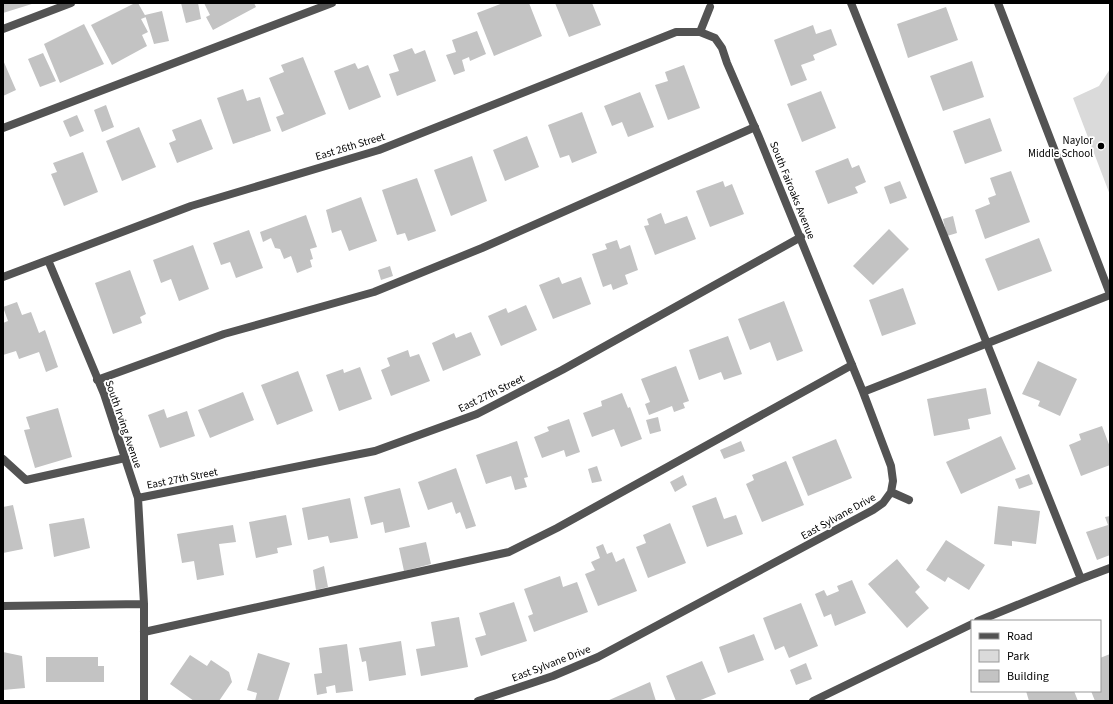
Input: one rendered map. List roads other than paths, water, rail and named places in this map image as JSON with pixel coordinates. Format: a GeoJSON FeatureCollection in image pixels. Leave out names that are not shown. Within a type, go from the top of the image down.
{"type":"FeatureCollection","features":[{"type":"Feature","properties":{"kind":"street"},"geometry":{"type":"LineString","coordinates":[[3,29],[71,3]]}},
{"type":"Feature","properties":{"kind":"street"},"geometry":{"type":"LineString","coordinates":[[3,128],[332,3]]}},
{"type":"Feature","properties":{"kind":"street"},"geometry":{"type":"LineString","coordinates":[[851,3],[1081,579]]}},
{"type":"Feature","properties":{"kind":"street"},"geometry":{"type":"LineString","coordinates":[[863,392],[1110,295],[998,3]]}},
{"type":"Feature","properties":{"kind":"street"},"geometry":{"type":"LineString","coordinates":[[700,32],[710,7]]}},
{"type":"Feature","properties":{"kind":"street","name":"East 26th Street"},"geometry":{"type":"LineString","coordinates":[[3,277],[191,206],[379,150],[676,32],[700,32]]}},
{"type":"Feature","properties":{"kind":"street","name":"South Fairoaks Avenue"},"geometry":{"type":"LineString","coordinates":[[700,32],[715,38],[722,48],[801,237],[863,392]]}},
{"type":"Feature","properties":{"kind":"street"},"geometry":{"type":"LineString","coordinates":[[98,380],[224,334],[374,292],[482,248],[755,127]]}},
{"type":"Feature","properties":{"kind":"street","name":"East 27th Street"},"geometry":{"type":"LineString","coordinates":[[138,498],[375,451],[477,414],[562,370],[801,237]]}},
{"type":"Feature","properties":{"kind":"street","name":"South Irving Avenue"},"geometry":{"type":"LineString","coordinates":[[48,260],[104,394],[138,498],[144,604],[144,701]]}},
{"type":"Feature","properties":{"kind":"street"},"geometry":{"type":"LineString","coordinates":[[144,632],[509,552],[564,524],[852,365]]}},
{"type":"Feature","properties":{"kind":"street","name":"East Sylvane Drive"},"geometry":{"type":"LineString","coordinates":[[478,701],[553,676],[598,657],[873,510],[883,503],[891,492],[893,481],[891,466],[863,392]]}},
{"type":"Feature","properties":{"kind":"street"},"geometry":{"type":"LineString","coordinates":[[3,459],[26,480],[125,458]]}},
{"type":"Feature","properties":{"kind":"street"},"geometry":{"type":"LineString","coordinates":[[891,492],[909,500]]}},
{"type":"Feature","properties":{"kind":"street"},"geometry":{"type":"LineString","coordinates":[[980,620],[1110,568]]}},
{"type":"Feature","properties":{"kind":"street"},"geometry":{"type":"LineString","coordinates":[[3,606],[144,604]]}},
{"type":"Feature","properties":{"kind":"street"},"geometry":{"type":"LineString","coordinates":[[813,701],[971,624]]}},
{"type":"Feature","properties":{"kind":"place","name":"Naylor Middle School"},"geometry":{"type":"Point","coordinates":[1101,146]}}]}
